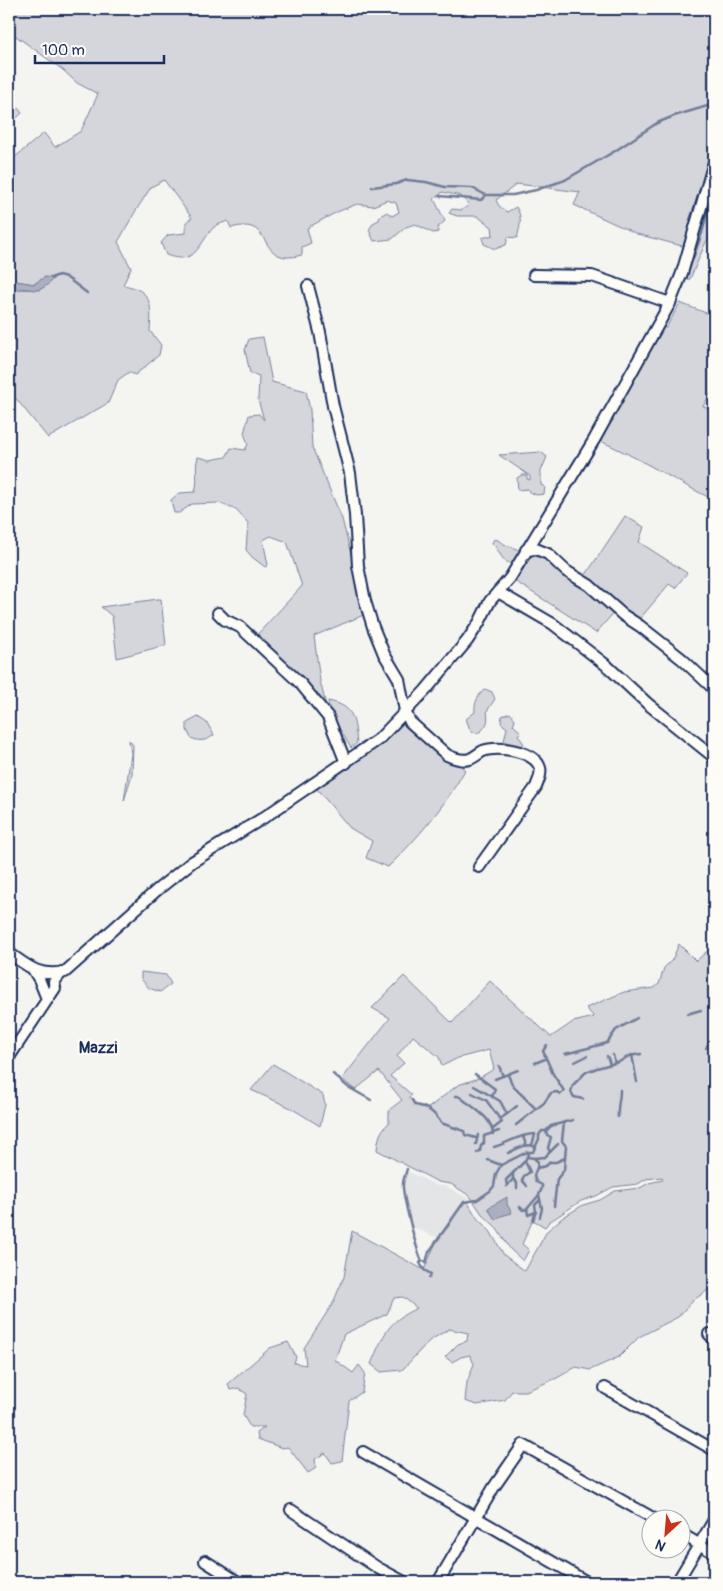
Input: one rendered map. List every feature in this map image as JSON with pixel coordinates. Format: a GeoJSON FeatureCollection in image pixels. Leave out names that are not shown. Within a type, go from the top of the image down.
{"type":"FeatureCollection","features":[{"type":"Feature","properties":{"kind":"street"},"geometry":{"type":"LineString","coordinates":[[9,1057],[55,988],[54,982],[62,972],[72,967],[157,890],[192,862],[263,818],[379,739],[467,641],[490,601],[510,578],[594,440],[670,303],[682,273],[714,162]]}},
{"type":"Feature","properties":{"kind":"street"},"geometry":{"type":"LineString","coordinates":[[534,276],[592,276],[670,303]]}},
{"type":"Feature","properties":{"kind":"street"},"geometry":{"type":"LineString","coordinates":[[308,286],[320,332],[334,406],[350,473],[358,566],[365,601],[384,654],[399,679],[405,711],[410,722],[452,758],[469,759],[484,750],[503,749],[526,754],[534,759],[540,768],[540,776],[536,787],[479,867]]}},
{"type":"Feature","properties":{"kind":"street"},"geometry":{"type":"LineString","coordinates":[[526,550],[536,549],[548,554],[566,571],[589,585],[623,615],[682,659],[714,689]]}},
{"type":"Feature","properties":{"kind":"street"},"geometry":{"type":"LineString","coordinates":[[498,592],[554,624],[606,665],[648,704],[714,757]]}},
{"type":"Feature","properties":{"kind":"street"},"geometry":{"type":"LineString","coordinates":[[218,613],[225,620],[240,627],[292,674],[305,689],[328,717],[346,763]]}},
{"type":"Feature","properties":{"kind":"street"},"geometry":{"type":"LineString","coordinates":[[9,953],[34,971],[47,999]]}},
{"type":"Feature","properties":{"kind":"street"},"geometry":{"type":"LineString","coordinates":[[34,971],[62,972]]}},
{"type":"Feature","properties":{"kind":"street"},"geometry":{"type":"LineString","coordinates":[[605,1388],[714,1450]]}},
{"type":"Feature","properties":{"kind":"street"},"geometry":{"type":"LineString","coordinates":[[438,1582],[476,1517],[523,1445],[640,1511]]}},
{"type":"Feature","properties":{"kind":"street"},"geometry":{"type":"LineString","coordinates":[[363,1452],[587,1582]]}},
{"type":"Feature","properties":{"kind":"street"},"geometry":{"type":"LineString","coordinates":[[291,1510],[378,1568],[404,1582]]}},
{"type":"Feature","properties":{"kind":"street"},"geometry":{"type":"LineString","coordinates":[[677,1582],[714,1520]]}},
{"type":"Feature","properties":{"kind":"street"},"geometry":{"type":"LineString","coordinates":[[690,1538],[714,1553]]}},
{"type":"Feature","properties":{"kind":"street"},"geometry":{"type":"LineString","coordinates":[[205,1561],[238,1582]]}},
{"type":"Feature","properties":{"kind":"shaded area"},"geometry":{"type":"Polygon","coordinates":[[[9,9],[714,9],[714,154],[695,223],[686,247],[637,234],[574,205],[580,192],[517,184],[496,200],[499,206],[507,212],[516,207],[520,215],[517,238],[508,237],[506,245],[495,249],[484,244],[482,238],[493,235],[492,227],[477,216],[457,216],[449,213],[452,209],[462,210],[469,205],[461,196],[443,192],[434,199],[445,221],[438,227],[438,232],[433,233],[415,224],[406,227],[392,239],[374,241],[369,230],[373,223],[387,212],[392,216],[399,212],[396,203],[387,200],[373,206],[357,204],[307,228],[311,243],[302,247],[302,255],[288,257],[279,255],[272,251],[258,231],[252,227],[238,226],[231,228],[228,221],[213,228],[190,256],[176,258],[166,255],[161,243],[168,235],[186,233],[186,222],[192,218],[164,180],[151,187],[118,242],[131,268],[123,285],[140,290],[148,300],[151,313],[150,331],[161,345],[159,355],[135,375],[129,372],[118,380],[108,403],[48,438],[9,390],[9,298],[12,291],[18,289],[40,290],[45,277],[34,284],[16,281],[9,283],[9,162],[44,133],[55,147],[81,131],[98,94],[77,83],[63,70],[9,31],[9,9]]]}},
{"type":"Feature","properties":{"kind":"shaded area"},"geometry":{"type":"Polygon","coordinates":[[[9,97],[22,113],[9,125],[9,97]]]}},
{"type":"Feature","properties":{"kind":"shaded area"},"geometry":{"type":"Polygon","coordinates":[[[714,188],[714,234],[706,242],[690,279],[684,280],[714,188]]]}},
{"type":"Feature","properties":{"kind":"shaded area"},"geometry":{"type":"Polygon","coordinates":[[[680,303],[714,316],[714,388],[703,406],[714,412],[714,500],[598,440],[611,423],[662,327],[666,328],[680,303]]]}},
{"type":"Feature","properties":{"kind":"shaded area"},"geometry":{"type":"Polygon","coordinates":[[[263,337],[272,382],[306,391],[310,410],[312,447],[342,519],[366,614],[314,636],[320,681],[328,713],[255,637],[302,586],[287,542],[271,536],[263,540],[268,565],[265,567],[246,550],[248,523],[236,510],[219,503],[192,504],[179,513],[174,513],[171,500],[179,493],[195,492],[198,457],[210,460],[226,457],[231,448],[245,450],[248,444],[244,433],[249,415],[259,414],[264,420],[258,400],[259,376],[250,373],[245,350],[249,339],[263,337]]]}},
{"type":"Feature","properties":{"kind":"shaded area"},"geometry":{"type":"Polygon","coordinates":[[[541,452],[547,457],[541,471],[541,485],[545,487],[544,494],[537,495],[529,492],[528,489],[518,490],[517,478],[527,475],[527,479],[530,480],[530,476],[499,455],[541,452]]]}},
{"type":"Feature","properties":{"kind":"shaded area"},"geometry":{"type":"Polygon","coordinates":[[[625,516],[644,527],[639,542],[687,573],[675,588],[669,584],[638,621],[583,579],[625,516]]]}},
{"type":"Feature","properties":{"kind":"shaded area"},"geometry":{"type":"Polygon","coordinates":[[[494,539],[522,552],[513,564],[503,559],[492,543],[494,539]]]}},
{"type":"Feature","properties":{"kind":"shaded area"},"geometry":{"type":"Polygon","coordinates":[[[534,552],[547,557],[615,611],[596,633],[513,580],[528,553],[534,552]]]}},
{"type":"Feature","properties":{"kind":"shaded area"},"geometry":{"type":"Polygon","coordinates":[[[161,599],[166,645],[117,658],[112,616],[101,607],[161,599]]]}},
{"type":"Feature","properties":{"kind":"shaded area"},"geometry":{"type":"Polygon","coordinates":[[[485,689],[492,692],[495,699],[487,711],[488,718],[483,729],[478,733],[471,732],[466,719],[475,712],[477,699],[485,689]]]}},
{"type":"Feature","properties":{"kind":"shaded area"},"geometry":{"type":"Polygon","coordinates":[[[328,701],[343,706],[352,715],[357,743],[351,748],[341,731],[336,730],[330,716],[328,701]]]}},
{"type":"Feature","properties":{"kind":"shaded area"},"geometry":{"type":"Polygon","coordinates":[[[510,713],[515,719],[513,725],[521,732],[518,735],[524,744],[519,747],[504,741],[507,728],[501,723],[502,716],[510,713]]]}},
{"type":"Feature","properties":{"kind":"shaded area"},"geometry":{"type":"Polygon","coordinates":[[[198,717],[207,723],[214,735],[208,739],[197,740],[191,738],[187,730],[187,723],[198,717]]]}},
{"type":"Feature","properties":{"kind":"shaded area"},"geometry":{"type":"Polygon","coordinates":[[[407,721],[465,770],[430,822],[388,867],[366,858],[372,841],[350,828],[316,788],[354,761],[402,722],[407,721]]]}},
{"type":"Feature","properties":{"kind":"shaded area"},"geometry":{"type":"Polygon","coordinates":[[[129,740],[133,745],[132,774],[124,801],[131,754],[129,740]]]}},
{"type":"Feature","properties":{"kind":"shaded area"},"geometry":{"type":"Polygon","coordinates":[[[679,944],[696,961],[714,945],[714,1286],[692,1301],[678,1317],[639,1337],[619,1357],[590,1370],[576,1367],[557,1378],[526,1391],[512,1391],[505,1400],[477,1405],[465,1401],[467,1382],[474,1364],[470,1355],[452,1362],[445,1357],[458,1344],[467,1341],[468,1333],[449,1329],[429,1341],[402,1370],[381,1372],[371,1364],[388,1330],[399,1318],[417,1308],[403,1297],[394,1298],[387,1314],[344,1334],[335,1360],[353,1373],[359,1365],[365,1373],[362,1392],[349,1401],[342,1461],[332,1463],[325,1453],[315,1459],[316,1468],[308,1473],[288,1447],[282,1448],[258,1439],[257,1433],[265,1427],[250,1427],[243,1415],[247,1394],[238,1388],[230,1390],[228,1384],[270,1348],[288,1342],[296,1357],[294,1363],[306,1365],[304,1348],[333,1303],[344,1277],[352,1231],[424,1270],[437,1240],[449,1226],[461,1205],[467,1201],[477,1218],[490,1231],[504,1255],[525,1271],[547,1231],[562,1218],[583,1205],[600,1200],[615,1191],[640,1188],[649,1183],[663,1180],[662,1177],[646,1179],[638,1184],[613,1187],[581,1201],[549,1222],[545,1227],[533,1220],[522,1244],[529,1250],[523,1261],[511,1250],[495,1226],[482,1214],[470,1196],[451,1184],[438,1182],[377,1150],[380,1135],[389,1123],[389,1110],[402,1100],[379,1071],[355,1090],[342,1079],[390,1018],[372,1008],[404,976],[452,1023],[490,981],[551,1037],[573,1022],[594,1017],[586,1008],[624,992],[654,988],[659,984],[664,968],[672,960],[679,944]],[[413,1036],[397,1056],[404,1063],[390,1076],[412,1095],[409,1097],[415,1105],[427,1109],[458,1085],[479,1078],[494,1069],[489,1050],[458,1058],[442,1066],[439,1057],[413,1036]]]}},
{"type":"Feature","properties":{"kind":"shaded area"},"geometry":{"type":"Polygon","coordinates":[[[141,972],[166,975],[171,984],[160,992],[149,988],[141,979],[141,972]]]}},
{"type":"Feature","properties":{"kind":"shaded area"},"geometry":{"type":"Polygon","coordinates":[[[273,1064],[323,1095],[325,1105],[320,1126],[291,1108],[251,1090],[273,1064]]]}},
{"type":"Feature","properties":{"kind":"shaded area"},"geometry":{"type":"Polygon","coordinates":[[[407,1171],[438,1186],[446,1186],[470,1201],[464,1202],[438,1238],[412,1227],[403,1184],[407,1171]]]}},
{"type":"Feature","properties":{"kind":"water"},"geometry":{"type":"Polygon","coordinates":[[[45,277],[54,278],[48,285],[38,290],[19,289],[12,291],[9,298],[9,283],[16,281],[34,284],[45,277]]]}},
{"type":"Feature","properties":{"kind":"water"},"geometry":{"type":"Polygon","coordinates":[[[507,1197],[507,1204],[512,1213],[495,1220],[488,1208],[507,1197]]]}},
{"type":"Feature","properties":{"kind":"waterway"},"geometry":{"type":"LineString","coordinates":[[372,187],[396,184],[407,180],[445,187],[472,188],[486,195],[513,195],[536,190],[565,180],[615,151],[657,123],[711,105],[714,107]]}},
{"type":"Feature","properties":{"kind":"waterway"},"geometry":{"type":"LineString","coordinates":[[703,183],[714,142]]}},
{"type":"Feature","properties":{"kind":"waterway"},"geometry":{"type":"LineString","coordinates":[[690,220],[701,188]]}},
{"type":"Feature","properties":{"kind":"waterway"},"geometry":{"type":"LineString","coordinates":[[682,289],[702,233],[714,188]]}},
{"type":"Feature","properties":{"kind":"waterway"},"geometry":{"type":"LineString","coordinates":[[440,196],[481,200],[486,195]]}},
{"type":"Feature","properties":{"kind":"waterway"},"geometry":{"type":"LineString","coordinates":[[51,278],[59,275],[66,277],[87,293]]}},
{"type":"Feature","properties":{"kind":"waterway"},"geometry":{"type":"LineString","coordinates":[[650,350],[672,309]]}},
{"type":"Feature","properties":{"kind":"waterway"},"geometry":{"type":"LineString","coordinates":[[687,1014],[701,1010]]}},
{"type":"Feature","properties":{"kind":"waterway"},"geometry":{"type":"LineString","coordinates":[[565,1054],[607,1043],[616,1030],[637,1018]]}},
{"type":"Feature","properties":{"kind":"waterway"},"geometry":{"type":"LineString","coordinates":[[706,1048],[710,1041]]}},
{"type":"Feature","properties":{"kind":"waterway"},"geometry":{"type":"LineString","coordinates":[[516,1125],[544,1103],[551,1093],[557,1092],[560,1094],[564,1091],[553,1074],[543,1051],[547,1045]]}},
{"type":"Feature","properties":{"kind":"waterway"},"geometry":{"type":"LineString","coordinates":[[583,1099],[574,1097],[571,1092],[573,1085],[586,1072],[619,1062],[629,1056],[641,1054]]}},
{"type":"Feature","properties":{"kind":"waterway"},"geometry":{"type":"LineString","coordinates":[[613,1055],[615,1063]]}},
{"type":"Feature","properties":{"kind":"waterway"},"geometry":{"type":"LineString","coordinates":[[632,1055],[637,1082]]}},
{"type":"Feature","properties":{"kind":"waterway"},"geometry":{"type":"LineString","coordinates":[[575,1062],[587,1056]]}},
{"type":"Feature","properties":{"kind":"waterway"},"geometry":{"type":"LineString","coordinates":[[607,1056],[610,1064]]}},
{"type":"Feature","properties":{"kind":"waterway"},"geometry":{"type":"LineString","coordinates":[[535,1063],[545,1059]]}},
{"type":"Feature","properties":{"kind":"waterway"},"geometry":{"type":"LineString","coordinates":[[499,1066],[503,1076]]}},
{"type":"Feature","properties":{"kind":"waterway"},"geometry":{"type":"LineString","coordinates":[[495,1079],[518,1070]]}},
{"type":"Feature","properties":{"kind":"waterway"},"geometry":{"type":"LineString","coordinates":[[333,1074],[348,1087],[371,1100]]}},
{"type":"Feature","properties":{"kind":"waterway"},"geometry":{"type":"LineString","coordinates":[[475,1074],[495,1089],[492,1097]]}},
{"type":"Feature","properties":{"kind":"waterway"},"geometry":{"type":"LineString","coordinates":[[508,1075],[513,1086],[536,1109]]}},
{"type":"Feature","properties":{"kind":"waterway"},"geometry":{"type":"LineString","coordinates":[[474,1086],[500,1101],[507,1114],[500,1119]]}},
{"type":"Feature","properties":{"kind":"waterway"},"geometry":{"type":"LineString","coordinates":[[618,1117],[620,1090]]}},
{"type":"Feature","properties":{"kind":"waterway"},"geometry":{"type":"LineString","coordinates":[[472,1093],[486,1100],[502,1122],[493,1129]]}},
{"type":"Feature","properties":{"kind":"waterway"},"geometry":{"type":"LineString","coordinates":[[455,1096],[461,1098],[484,1116],[490,1124],[493,1134]]}},
{"type":"Feature","properties":{"kind":"waterway"},"geometry":{"type":"LineString","coordinates":[[412,1100],[415,1105],[431,1111],[441,1123],[464,1131],[465,1135],[476,1138]]}},
{"type":"Feature","properties":{"kind":"waterway"},"geometry":{"type":"LineString","coordinates":[[507,1114],[517,1106]]}},
{"type":"Feature","properties":{"kind":"waterway"},"geometry":{"type":"LineString","coordinates":[[429,1278],[431,1274],[424,1270],[420,1263],[422,1261],[426,1262],[429,1252],[464,1202],[477,1200],[490,1191],[494,1186],[496,1174],[501,1165],[527,1152],[533,1152],[542,1131],[546,1131],[551,1126],[573,1120]]}},
{"type":"Feature","properties":{"kind":"waterway"},"geometry":{"type":"LineString","coordinates":[[554,1206],[557,1179],[564,1170],[566,1146],[562,1141],[564,1122]]}},
{"type":"Feature","properties":{"kind":"waterway"},"geometry":{"type":"LineString","coordinates":[[477,1153],[484,1143],[484,1136],[499,1131]]}},
{"type":"Feature","properties":{"kind":"waterway"},"geometry":{"type":"LineString","coordinates":[[546,1131],[547,1135],[551,1137],[548,1148],[550,1152]]}},
{"type":"Feature","properties":{"kind":"waterway"},"geometry":{"type":"LineString","coordinates":[[494,1147],[519,1137],[535,1134]]}},
{"type":"Feature","properties":{"kind":"waterway"},"geometry":{"type":"LineString","coordinates":[[476,1144],[478,1135]]}},
{"type":"Feature","properties":{"kind":"waterway"},"geometry":{"type":"LineString","coordinates":[[532,1145],[535,1135]]}},
{"type":"Feature","properties":{"kind":"waterway"},"geometry":{"type":"LineString","coordinates":[[523,1136],[526,1145]]}},
{"type":"Feature","properties":{"kind":"waterway"},"geometry":{"type":"LineString","coordinates":[[534,1158],[545,1157],[558,1144]]}},
{"type":"Feature","properties":{"kind":"waterway"},"geometry":{"type":"LineString","coordinates":[[508,1153],[529,1145],[536,1147]]}},
{"type":"Feature","properties":{"kind":"waterway"},"geometry":{"type":"LineString","coordinates":[[507,1186],[506,1180],[525,1161],[529,1152]]}},
{"type":"Feature","properties":{"kind":"waterway"},"geometry":{"type":"LineString","coordinates":[[527,1157],[534,1158],[538,1162],[537,1168]]}},
{"type":"Feature","properties":{"kind":"waterway"},"geometry":{"type":"LineString","coordinates":[[540,1217],[542,1208],[539,1195],[542,1185],[536,1182],[534,1175],[537,1168],[565,1158]]}},
{"type":"Feature","properties":{"kind":"waterway"},"geometry":{"type":"LineString","coordinates":[[488,1160],[501,1165]]}},
{"type":"Feature","properties":{"kind":"waterway"},"geometry":{"type":"LineString","coordinates":[[525,1161],[530,1172],[522,1180],[527,1186]]}},
{"type":"Feature","properties":{"kind":"waterway"},"geometry":{"type":"LineString","coordinates":[[407,1169],[403,1190],[410,1223],[422,1261]]}},
{"type":"Feature","properties":{"kind":"waterway"},"geometry":{"type":"LineString","coordinates":[[507,1186],[513,1179],[513,1173]]}},
{"type":"Feature","properties":{"kind":"waterway"},"geometry":{"type":"LineString","coordinates":[[513,1179],[517,1183],[517,1188]]}},
{"type":"Feature","properties":{"kind":"waterway"},"geometry":{"type":"LineString","coordinates":[[520,1207],[523,1210],[527,1209],[539,1195]]}},
{"type":"Feature","properties":{"kind":"waterway"},"geometry":{"type":"LineString","coordinates":[[533,1220],[536,1211],[535,1205],[540,1200]]}},
{"type":"Feature","properties":{"kind":"waterway"},"geometry":{"type":"LineString","coordinates":[[527,1209],[528,1215],[536,1212]]}},
{"type":"Feature","properties":{"kind":"district","name":"Mazzi"},"geometry":{"type":"Point","coordinates":[98,1048]}}]}
